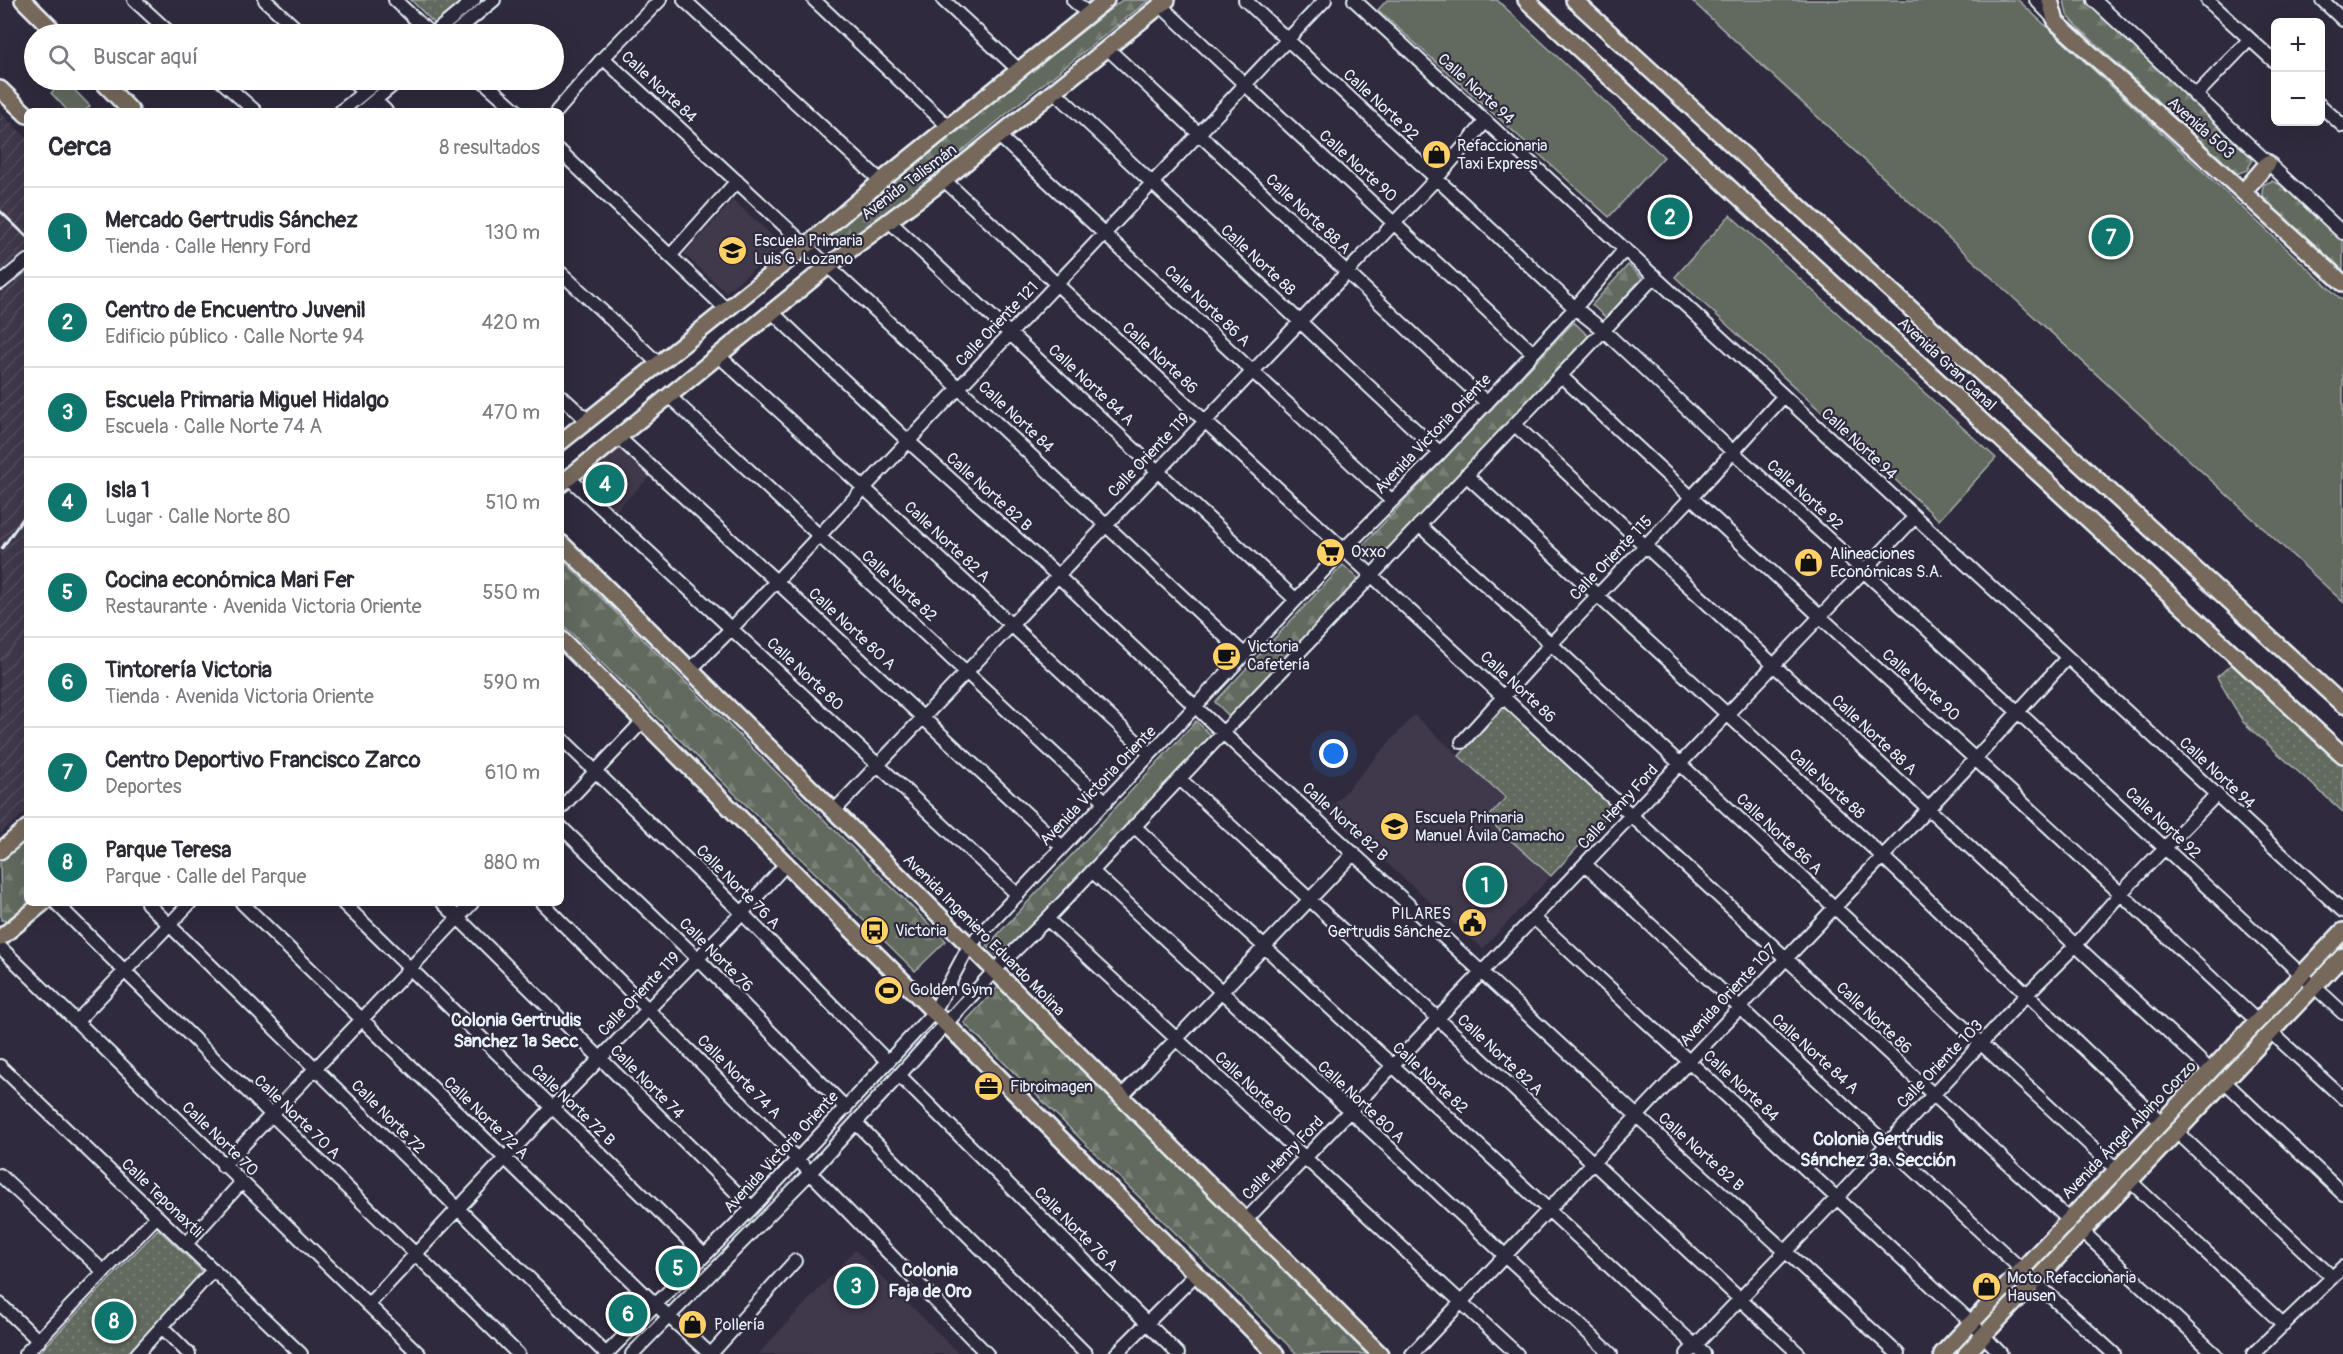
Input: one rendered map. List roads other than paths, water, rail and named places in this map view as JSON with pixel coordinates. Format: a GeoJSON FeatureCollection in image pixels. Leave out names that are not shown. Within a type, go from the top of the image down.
{"type":"FeatureCollection","features":[{"type":"Feature","properties":{"kind":"main road"},"geometry":{"type":"LineString","coordinates":[[23,0],[47,24]]}},
{"type":"Feature","properties":{"kind":"main road","name":"Avenida Talismán"},"geometry":{"type":"LineString","coordinates":[[564,439],[806,246],[881,181],[1106,0]]}},
{"type":"Feature","properties":{"kind":"main road","name":"Avenida Gran Canal"},"geometry":{"type":"LineString","coordinates":[[1526,0],[2343,755]]}},
{"type":"Feature","properties":{"kind":"main road","name":"Avenida Gran Canal"},"geometry":{"type":"LineString","coordinates":[[1574,0],[2343,705]]}},
{"type":"Feature","properties":{"kind":"main road"},"geometry":{"type":"LineString","coordinates":[[2050,0],[2056,22]]}},
{"type":"Feature","properties":{"kind":"main road","name":"Avenida Talismán"},"geometry":{"type":"LineString","coordinates":[[565,481],[827,267],[944,180],[1163,3]]}},
{"type":"Feature","properties":{"kind":"main road","name":"Avenida 503"},"geometry":{"type":"LineString","coordinates":[[2056,22],[2343,283]]}},
{"type":"Feature","properties":{"kind":"main road"},"geometry":{"type":"LineString","coordinates":[[0,88],[24,111]]}},
{"type":"Feature","properties":{"kind":"main road"},"geometry":{"type":"LineString","coordinates":[[111,90],[128,108]]}},
{"type":"Feature","properties":{"kind":"main road"},"geometry":{"type":"LineString","coordinates":[[2244,191],[2268,163]]}},
{"type":"Feature","properties":{"kind":"main road","name":"Avenida Ingeniero Eduardo Molina"},"geometry":{"type":"LineString","coordinates":[[564,546],[1380,1354]]}},
{"type":"Feature","properties":{"kind":"main road"},"geometry":{"type":"LineString","coordinates":[[564,642],[1276,1354]]}},
{"type":"Feature","properties":{"kind":"main road"},"geometry":{"type":"LineString","coordinates":[[0,851],[24,831]]}},
{"type":"Feature","properties":{"kind":"main road"},"geometry":{"type":"LineString","coordinates":[[0,938],[39,906]]}},
{"type":"Feature","properties":{"kind":"main road","name":"Avenida Ángel Albino Corzo"},"geometry":{"type":"LineString","coordinates":[[1942,1354],[2343,931]]}},
{"type":"Feature","properties":{"kind":"main road"},"geometry":{"type":"LineString","coordinates":[[1966,1354],[2343,956]]}},
{"type":"Feature","properties":{"kind":"street"},"geometry":{"type":"LineString","coordinates":[[134,0],[160,24]]}},
{"type":"Feature","properties":{"kind":"street"},"geometry":{"type":"LineString","coordinates":[[265,0],[291,24]]}},
{"type":"Feature","properties":{"kind":"street"},"geometry":{"type":"LineString","coordinates":[[395,0],[421,24]]}},
{"type":"Feature","properties":{"kind":"street"},"geometry":{"type":"LineString","coordinates":[[444,24],[474,0]]}},
{"type":"Feature","properties":{"kind":"street"},"geometry":{"type":"LineString","coordinates":[[465,24],[494,0]]}},
{"type":"Feature","properties":{"kind":"street"},"geometry":{"type":"LineString","coordinates":[[559,108],[603,58],[660,0]]}},
{"type":"Feature","properties":{"kind":"street"},"geometry":{"type":"LineString","coordinates":[[684,0],[881,181]]}},
{"type":"Feature","properties":{"kind":"street"},"geometry":{"type":"LineString","coordinates":[[814,0],[949,127]]}},
{"type":"Feature","properties":{"kind":"street"},"geometry":{"type":"LineString","coordinates":[[943,0],[1020,71]]}},
{"type":"Feature","properties":{"kind":"street"},"geometry":{"type":"LineString","coordinates":[[1073,0],[1089,14]]}},
{"type":"Feature","properties":{"kind":"street","name":"Calle Norte 92"},"geometry":{"type":"LineString","coordinates":[[1245,0],[1575,308],[1604,331],[2343,1013]]}},
{"type":"Feature","properties":{"kind":"street","name":"Calle Oriente 121"},"geometry":{"type":"LineString","coordinates":[[690,670],[1325,0]]}},
{"type":"Feature","properties":{"kind":"street","name":"Calle Norte 94"},"geometry":{"type":"LineString","coordinates":[[1354,0],[2343,911]]}},
{"type":"Feature","properties":{"kind":"street","name":"Avenida 503"},"geometry":{"type":"LineString","coordinates":[[2036,0],[2056,22]]}},
{"type":"Feature","properties":{"kind":"street","name":"Avenida 503"},"geometry":{"type":"LineString","coordinates":[[2094,0],[2195,96],[2342,229]]}},
{"type":"Feature","properties":{"kind":"street"},"geometry":{"type":"LineString","coordinates":[[2207,0],[2271,58]]}},
{"type":"Feature","properties":{"kind":"street"},"geometry":{"type":"LineString","coordinates":[[2322,0],[2343,20]]}},
{"type":"Feature","properties":{"kind":"street","name":"Calle Norte 90"},"geometry":{"type":"LineString","coordinates":[[1163,3],[1245,86],[1394,221],[1533,353]]}},
{"type":"Feature","properties":{"kind":"street"},"geometry":{"type":"LineString","coordinates":[[2195,96],[2250,39]]}},
{"type":"Feature","properties":{"kind":"street","name":"Calle Norte 88 A"},"geometry":{"type":"LineString","coordinates":[[1107,49],[1486,402]]}},
{"type":"Feature","properties":{"kind":"street","name":"Calle Norte 84"},"geometry":{"type":"LineString","coordinates":[[603,58],[827,267],[960,387],[1245,655]]}},
{"type":"Feature","properties":{"kind":"street"},"geometry":{"type":"LineString","coordinates":[[231,90],[252,108]]}},
{"type":"Feature","properties":{"kind":"street"},"geometry":{"type":"LineString","coordinates":[[345,108],[366,90]]}},
{"type":"Feature","properties":{"kind":"street"},"geometry":{"type":"LineString","coordinates":[[366,108],[387,90]]}},
{"type":"Feature","properties":{"kind":"street"},"geometry":{"type":"LineString","coordinates":[[493,90],[514,108]]}},
{"type":"Feature","properties":{"kind":"street","name":"Calle Norte 88"},"geometry":{"type":"LineString","coordinates":[[1054,91],[1440,453]]}},
{"type":"Feature","properties":{"kind":"street"},"geometry":{"type":"LineString","coordinates":[[375,100],[383,108]]}},
{"type":"Feature","properties":{"kind":"street"},"geometry":{"type":"LineString","coordinates":[[2325,110],[2343,126]]}},
{"type":"Feature","properties":{"kind":"street","name":"Calle Oriente 119"},"geometry":{"type":"LineString","coordinates":[[834,811],[1436,179],[1486,121]]}},
{"type":"Feature","properties":{"kind":"street","name":"Calle Norte 86 A"},"geometry":{"type":"LineString","coordinates":[[999,136],[1392,501]]}},
{"type":"Feature","properties":{"kind":"street"},"geometry":{"type":"LineString","coordinates":[[564,155],[726,309]]}},
{"type":"Feature","properties":{"kind":"street","name":"Calle Norte 86"},"geometry":{"type":"LineString","coordinates":[[944,180],[2068,1219]]}},
{"type":"Feature","properties":{"kind":"street"},"geometry":{"type":"LineString","coordinates":[[670,255],[737,181]]}},
{"type":"Feature","properties":{"kind":"street","name":"Calle Norte 84 A"},"geometry":{"type":"LineString","coordinates":[[888,220],[1296,600]]}},
{"type":"Feature","properties":{"kind":"street","name":"Avenida Victoria Oriente"},"geometry":{"type":"LineString","coordinates":[[606,1354],[752,1208],[934,1012],[969,946],[1344,549],[1440,453],[1575,308],[1625,249]]}},
{"type":"Feature","properties":{"kind":"street"},"geometry":{"type":"LineString","coordinates":[[0,283],[24,263]]}},
{"type":"Feature","properties":{"kind":"street"},"geometry":{"type":"LineString","coordinates":[[564,276],[658,363]]}},
{"type":"Feature","properties":{"kind":"street","name":"Avenida Victoria Oriente"},"geometry":{"type":"LineString","coordinates":[[632,1354],[809,1174],[994,971],[1092,872],[1371,574],[1655,276]]}},
{"type":"Feature","properties":{"kind":"street","name":"Calle Norte 82 B"},"geometry":{"type":"LineString","coordinates":[[772,312],[908,441],[1057,575],[1223,733],[1898,1354]]}},
{"type":"Feature","properties":{"kind":"street","name":"Calle Norte 82 A"},"geometry":{"type":"LineString","coordinates":[[719,356],[1150,754]]}},
{"type":"Feature","properties":{"kind":"street","name":"Calle Norte 90"},"geometry":{"type":"LineString","coordinates":[[1561,376],[1976,758],[2257,1021]]}},
{"type":"Feature","properties":{"kind":"street","name":"Calle Norte 82"},"geometry":{"type":"LineString","coordinates":[[669,396],[1106,801]]}},
{"type":"Feature","properties":{"kind":"street","name":"Calle Oriente 115"},"geometry":{"type":"LineString","coordinates":[[1462,742],[1783,397]]}},
{"type":"Feature","properties":{"kind":"street"},"geometry":{"type":"LineString","coordinates":[[564,399],[587,420]]}},
{"type":"Feature","properties":{"kind":"street","name":"Calle Norte 88 A"},"geometry":{"type":"LineString","coordinates":[[1515,425],[2210,1071]]}},
{"type":"Feature","properties":{"kind":"street","name":"Calle Norte 80 A"},"geometry":{"type":"LineString","coordinates":[[618,437],[1062,847]]}},
{"type":"Feature","properties":{"kind":"street","name":"Calle Norte 88"},"geometry":{"type":"LineString","coordinates":[[1466,475],[1882,856],[2161,1122]]}},
{"type":"Feature","properties":{"kind":"street","name":"Calle Norte 80"},"geometry":{"type":"LineString","coordinates":[[565,481],[732,628],[1018,895]]}},
{"type":"Feature","properties":{"kind":"street","name":"Calle Henry Ford"},"geometry":{"type":"LineString","coordinates":[[1245,1221],[1484,973],[1914,518]]}},
{"type":"Feature","properties":{"kind":"street","name":"Calle Norte 86 A"},"geometry":{"type":"LineString","coordinates":[[1419,525],[1551,644],[2116,1169]]}},
{"type":"Feature","properties":{"kind":"street","name":"Avenida Oriente 107"},"geometry":{"type":"LineString","coordinates":[[1412,1354],[1976,758],[2067,658]]}},
{"type":"Feature","properties":{"kind":"street"},"geometry":{"type":"LineString","coordinates":[[564,805],[643,721]]}},
{"type":"Feature","properties":{"kind":"street","name":"Calle Norte 76 A"},"geometry":{"type":"LineString","coordinates":[[564,741],[742,913],[888,1062]]}},
{"type":"Feature","properties":{"kind":"street","name":"Calle Norte 82 A"},"geometry":{"type":"LineString","coordinates":[[1180,779],[1799,1354]]}},
{"type":"Feature","properties":{"kind":"street","name":"Calle Oriente 103"},"geometry":{"type":"LineString","coordinates":[[1695,1351],[1740,1299],[2216,795]]}},
{"type":"Feature","properties":{"kind":"street","name":"Calle Norte 82"},"geometry":{"type":"LineString","coordinates":[[1134,826],[1548,1209],[1695,1351]]}},
{"type":"Feature","properties":{"kind":"street","name":"Calle Norte 76"},"geometry":{"type":"LineString","coordinates":[[564,830],[697,958],[846,1108]]}},
{"type":"Feature","properties":{"kind":"street"},"geometry":{"type":"LineString","coordinates":[[1121,1097],[1354,853]]}},
{"type":"Feature","properties":{"kind":"street","name":"Calle Oriente 119"},"geometry":{"type":"LineString","coordinates":[[368,1305],[552,1108],[742,913],[787,863]]}},
{"type":"Feature","properties":{"kind":"street","name":"Calle Norte 84 A"},"geometry":{"type":"LineString","coordinates":[[1586,865],[2021,1269]]}},
{"type":"Feature","properties":{"kind":"street","name":"Calle Norte 80 A"},"geometry":{"type":"LineString","coordinates":[[1092,872],[1611,1354]]}},
{"type":"Feature","properties":{"kind":"street","name":"Calle Norte 70 A"},"geometry":{"type":"LineString","coordinates":[[59,906],[270,1115],[518,1354]]}},
{"type":"Feature","properties":{"kind":"street","name":"Calle Norte 72"},"geometry":{"type":"LineString","coordinates":[[150,906],[606,1354]]}},
{"type":"Feature","properties":{"kind":"street"},"geometry":{"type":"LineString","coordinates":[[77,1021],[187,906]]}},
{"type":"Feature","properties":{"kind":"street","name":"Calle Norte 72 A"},"geometry":{"type":"LineString","coordinates":[[245,906],[655,1304],[711,1354]]}},
{"type":"Feature","properties":{"kind":"street","name":"Calle Norte 72 B"},"geometry":{"type":"LineString","coordinates":[[346,906],[704,1255]]}},
{"type":"Feature","properties":{"kind":"street","name":"Calle Norte 74"},"geometry":{"type":"LineString","coordinates":[[446,906],[752,1208]]}},
{"type":"Feature","properties":{"kind":"street"},"geometry":{"type":"LineString","coordinates":[[223,1166],[469,906]]}},
{"type":"Feature","properties":{"kind":"street","name":"Calle Norte 74 A"},"geometry":{"type":"LineString","coordinates":[[545,906],[987,1354]]}},
{"type":"Feature","properties":{"kind":"street","name":"Calle Norte 80"},"geometry":{"type":"LineString","coordinates":[[1047,919],[1517,1354]]}},
{"type":"Feature","properties":{"kind":"street","name":"Calle Norte 84"},"geometry":{"type":"LineString","coordinates":[[1535,919],[1985,1335],[2001,1354]]}},
{"type":"Feature","properties":{"kind":"street","name":"Calle Norte 70"},"geometry":{"type":"LineString","coordinates":[[0,947],[419,1354]]}},
{"type":"Feature","properties":{"kind":"street"},"geometry":{"type":"LineString","coordinates":[[2271,1032],[2343,1098]]}},
{"type":"Feature","properties":{"kind":"street","name":"Calle Teponaxtli"},"geometry":{"type":"LineString","coordinates":[[0,1066],[301,1354]]}},
{"type":"Feature","properties":{"kind":"street","name":"Calle Norte 76 A"},"geometry":{"type":"LineString","coordinates":[[900,1076],[1178,1354]]}},
{"type":"Feature","properties":{"kind":"street"},"geometry":{"type":"LineString","coordinates":[[2224,1081],[2343,1194]]}},
{"type":"Feature","properties":{"kind":"street"},"geometry":{"type":"LineString","coordinates":[[856,1123],[1086,1354]]}},
{"type":"Feature","properties":{"kind":"street"},"geometry":{"type":"LineString","coordinates":[[2177,1131],[2332,1277]]}},
{"type":"Feature","properties":{"kind":"street"},"geometry":{"type":"LineString","coordinates":[[0,1175],[104,1272]]}},
{"type":"Feature","properties":{"kind":"street"},"geometry":{"type":"LineString","coordinates":[[2130,1181],[2284,1325]]}},
{"type":"Feature","properties":{"kind":"street"},"geometry":{"type":"LineString","coordinates":[[186,1244],[241,1183]]}},
{"type":"Feature","properties":{"kind":"street"},"geometry":{"type":"LineString","coordinates":[[25,1354],[157,1216]]}},
{"type":"Feature","properties":{"kind":"street"},"geometry":{"type":"LineString","coordinates":[[2083,1232],[2215,1354]]}},
{"type":"Feature","properties":{"kind":"street"},"geometry":{"type":"LineString","coordinates":[[711,1354],[795,1261]]}},
{"type":"Feature","properties":{"kind":"street"},"geometry":{"type":"LineString","coordinates":[[2253,1354],[2343,1267]]}},
{"type":"Feature","properties":{"kind":"street"},"geometry":{"type":"LineString","coordinates":[[137,1354],[213,1270]]}},
{"type":"Feature","properties":{"kind":"street"},"geometry":{"type":"LineString","coordinates":[[1116,1354],[1195,1275]]}},
{"type":"Feature","properties":{"kind":"street"},"geometry":{"type":"LineString","coordinates":[[2035,1282],[2114,1354]]}},
{"type":"Feature","properties":{"kind":"street"},"geometry":{"type":"LineString","coordinates":[[0,1304],[39,1341]]}},
{"type":"Feature","properties":{"kind":"street"},"geometry":{"type":"LineString","coordinates":[[162,1328],[189,1354]]}},
{"type":"Feature","properties":{"kind":"railway"},"geometry":{"type":"LineString","coordinates":[[0,211],[24,234]]}},
{"type":"Feature","properties":{"kind":"railway"},"geometry":{"type":"LineString","coordinates":[[2,548],[24,517]]}},
{"type":"Feature","properties":{"kind":"place","name":"Refaccionaria Taxi Express"},"geometry":{"type":"Point","coordinates":[1436,155]}},
{"type":"Feature","properties":{"kind":"place","name":"Centro de Encuentro Juvenil"},"geometry":{"type":"Point","coordinates":[1670,217]}},
{"type":"Feature","properties":{"kind":"place","name":"Centro Deportivo Francisco Zarco"},"geometry":{"type":"Point","coordinates":[2111,237]}},
{"type":"Feature","properties":{"kind":"place","name":"Escuela Primaria Luis G. Lozano"},"geometry":{"type":"Point","coordinates":[733,250]}},
{"type":"Feature","properties":{"kind":"place","name":"Isla 1"},"geometry":{"type":"Point","coordinates":[605,484]}},
{"type":"Feature","properties":{"kind":"place","name":"Oxxo"},"geometry":{"type":"Point","coordinates":[1330,552]}},
{"type":"Feature","properties":{"kind":"place","name":"Alineaciones Económicas S.A."},"geometry":{"type":"Point","coordinates":[1809,563]}},
{"type":"Feature","properties":{"kind":"place","name":"Victoria Cafetería"},"geometry":{"type":"Point","coordinates":[1226,656]}},
{"type":"Feature","properties":{"kind":"place","name":"Escuela Primaria Manuel Ávila Camacho"},"geometry":{"type":"Point","coordinates":[1394,827]}},
{"type":"Feature","properties":{"kind":"place","name":"Mercado Gertrudis Sánchez"},"geometry":{"type":"Point","coordinates":[1485,885]}},
{"type":"Feature","properties":{"kind":"place","name":"PILARES Gertrudis Sánchez"},"geometry":{"type":"Point","coordinates":[1472,923]}},
{"type":"Feature","properties":{"kind":"place","name":"Victoria"},"geometry":{"type":"Point","coordinates":[874,931]}},
{"type":"Feature","properties":{"kind":"place","name":"Golden Gym"},"geometry":{"type":"Point","coordinates":[889,990]}},
{"type":"Feature","properties":{"kind":"place","name":"Fibroimagen"},"geometry":{"type":"Point","coordinates":[989,1087]}},
{"type":"Feature","properties":{"kind":"place","name":"Cocina económica Mari Fer"},"geometry":{"type":"Point","coordinates":[678,1268]}},
{"type":"Feature","properties":{"kind":"place","name":"Escuela Primaria Miguel Hidalgo"},"geometry":{"type":"Point","coordinates":[856,1286]}},
{"type":"Feature","properties":{"kind":"place","name":"Moto Refaccionaria Hausen"},"geometry":{"type":"Point","coordinates":[1986,1287]}},
{"type":"Feature","properties":{"kind":"place","name":"Tintorería Victoria"},"geometry":{"type":"Point","coordinates":[628,1314]}},
{"type":"Feature","properties":{"kind":"place","name":"Parque Teresa"},"geometry":{"type":"Point","coordinates":[114,1321]}},
{"type":"Feature","properties":{"kind":"place","name":"Pollería"},"geometry":{"type":"Point","coordinates":[693,1325]}},
{"type":"Feature","properties":{"kind":"district","name":"Colonia Gertrudis Sanchez 1a Secc"},"geometry":{"type":"Point","coordinates":[516,1030]}},
{"type":"Feature","properties":{"kind":"district","name":"Colonia Gertrudis Sánchez 3a. Sección"},"geometry":{"type":"Point","coordinates":[1878,1149]}},
{"type":"Feature","properties":{"kind":"district","name":"Colonia Faja de Oro"},"geometry":{"type":"Point","coordinates":[930,1280]}}]}
